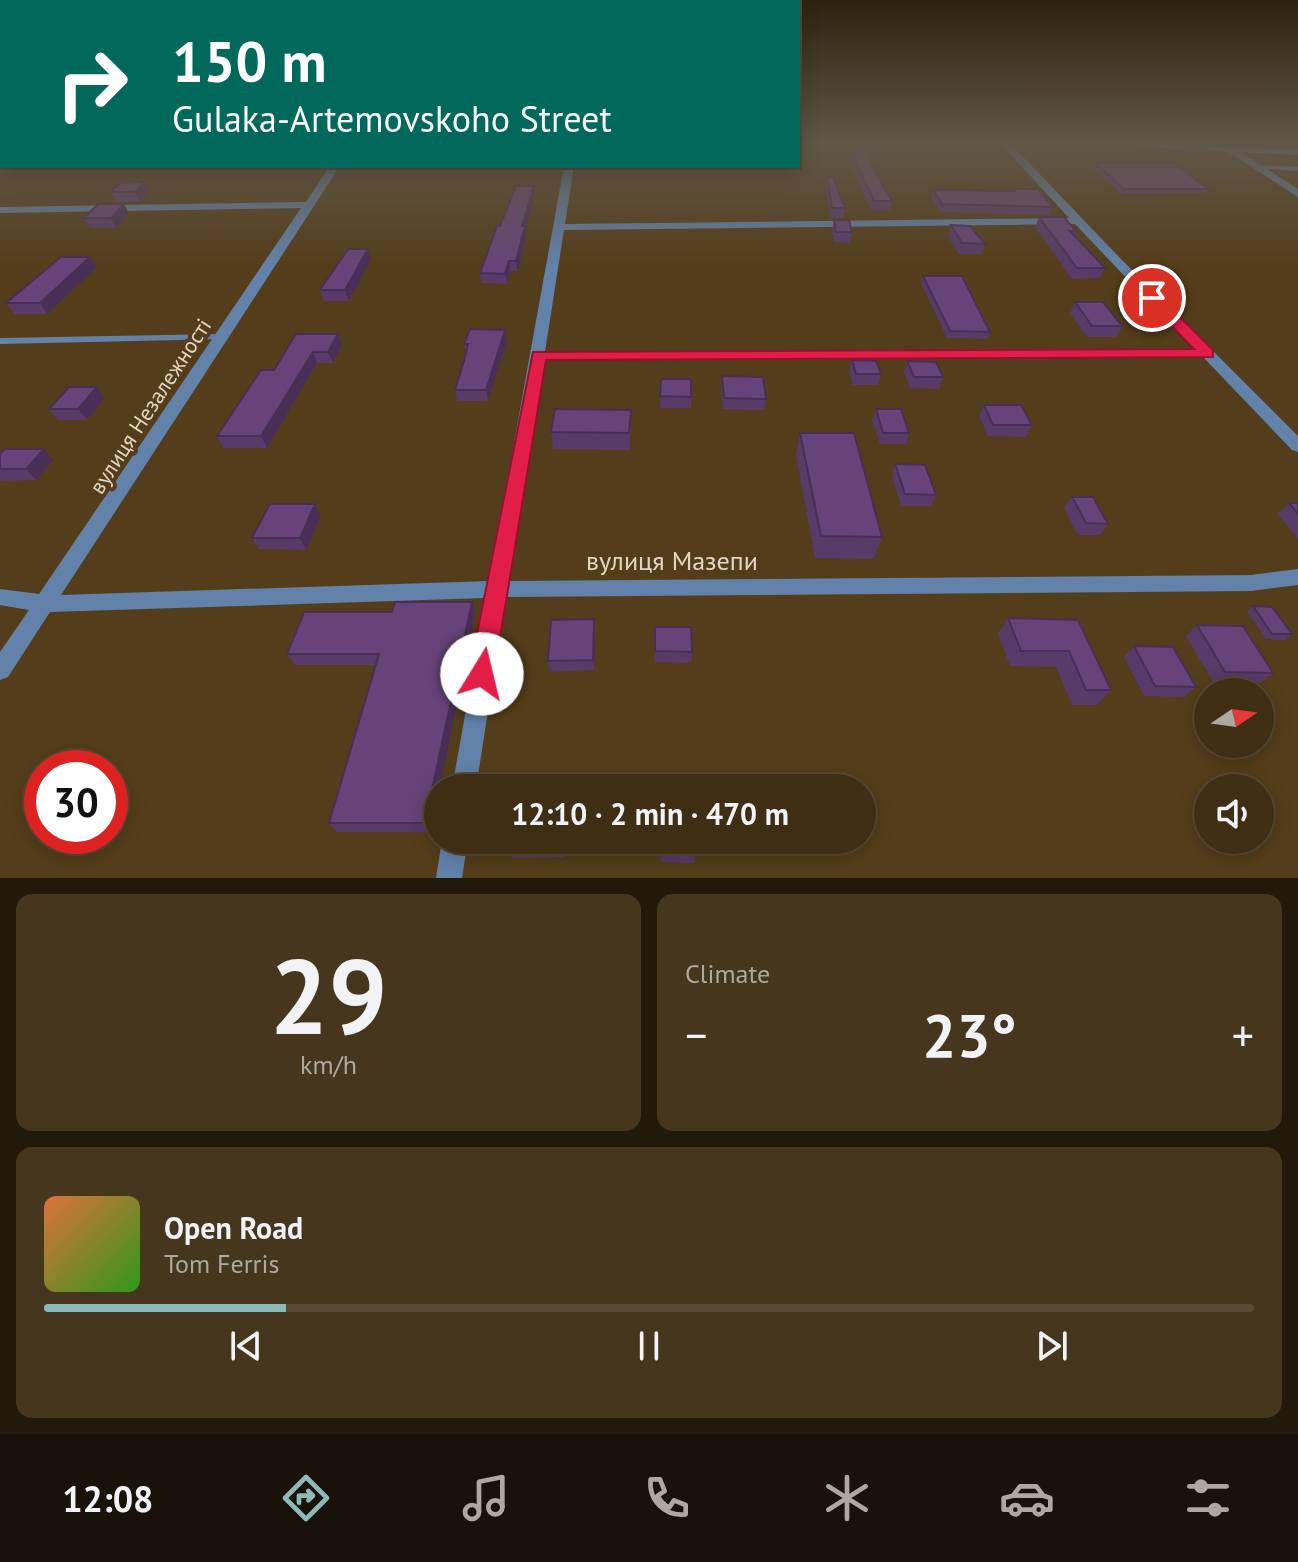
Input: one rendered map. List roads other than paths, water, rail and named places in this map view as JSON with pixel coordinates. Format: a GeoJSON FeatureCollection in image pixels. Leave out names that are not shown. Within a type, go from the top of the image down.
{"type":"FeatureCollection","features":[{"type":"Feature","properties":{"kind":"street","name":"вулиця Незалежності"},"geometry":{"type":"LineString","coordinates":[[0,670],[322,185]]}},
{"type":"Feature","properties":{"kind":"street"},"geometry":{"type":"LineString","coordinates":[[466,774],[495,589],[566,185]]}},
{"type":"Feature","properties":{"kind":"street"},"geometry":{"type":"LineString","coordinates":[[1045,185],[1298,446]]}},
{"type":"Feature","properties":{"kind":"street"},"geometry":{"type":"LineString","coordinates":[[0,210],[308,205]]}},
{"type":"Feature","properties":{"kind":"street"},"geometry":{"type":"LineString","coordinates":[[559,227],[1079,221]]}},
{"type":"Feature","properties":{"kind":"street"},"geometry":{"type":"LineString","coordinates":[[538,356],[1207,353]]}},
{"type":"Feature","properties":{"kind":"street","name":"вулиця Мазепи"},"geometry":{"type":"LineString","coordinates":[[0,597],[46,604],[495,589],[1251,583],[1298,577]]}},
{"type":"Feature","properties":{"kind":"street"},"geometry":{"type":"LineString","coordinates":[[449,878],[453,854]]}},
{"type":"Feature","properties":{"kind":"lane"},"geometry":{"type":"LineString","coordinates":[[0,341],[221,337]]}}]}
